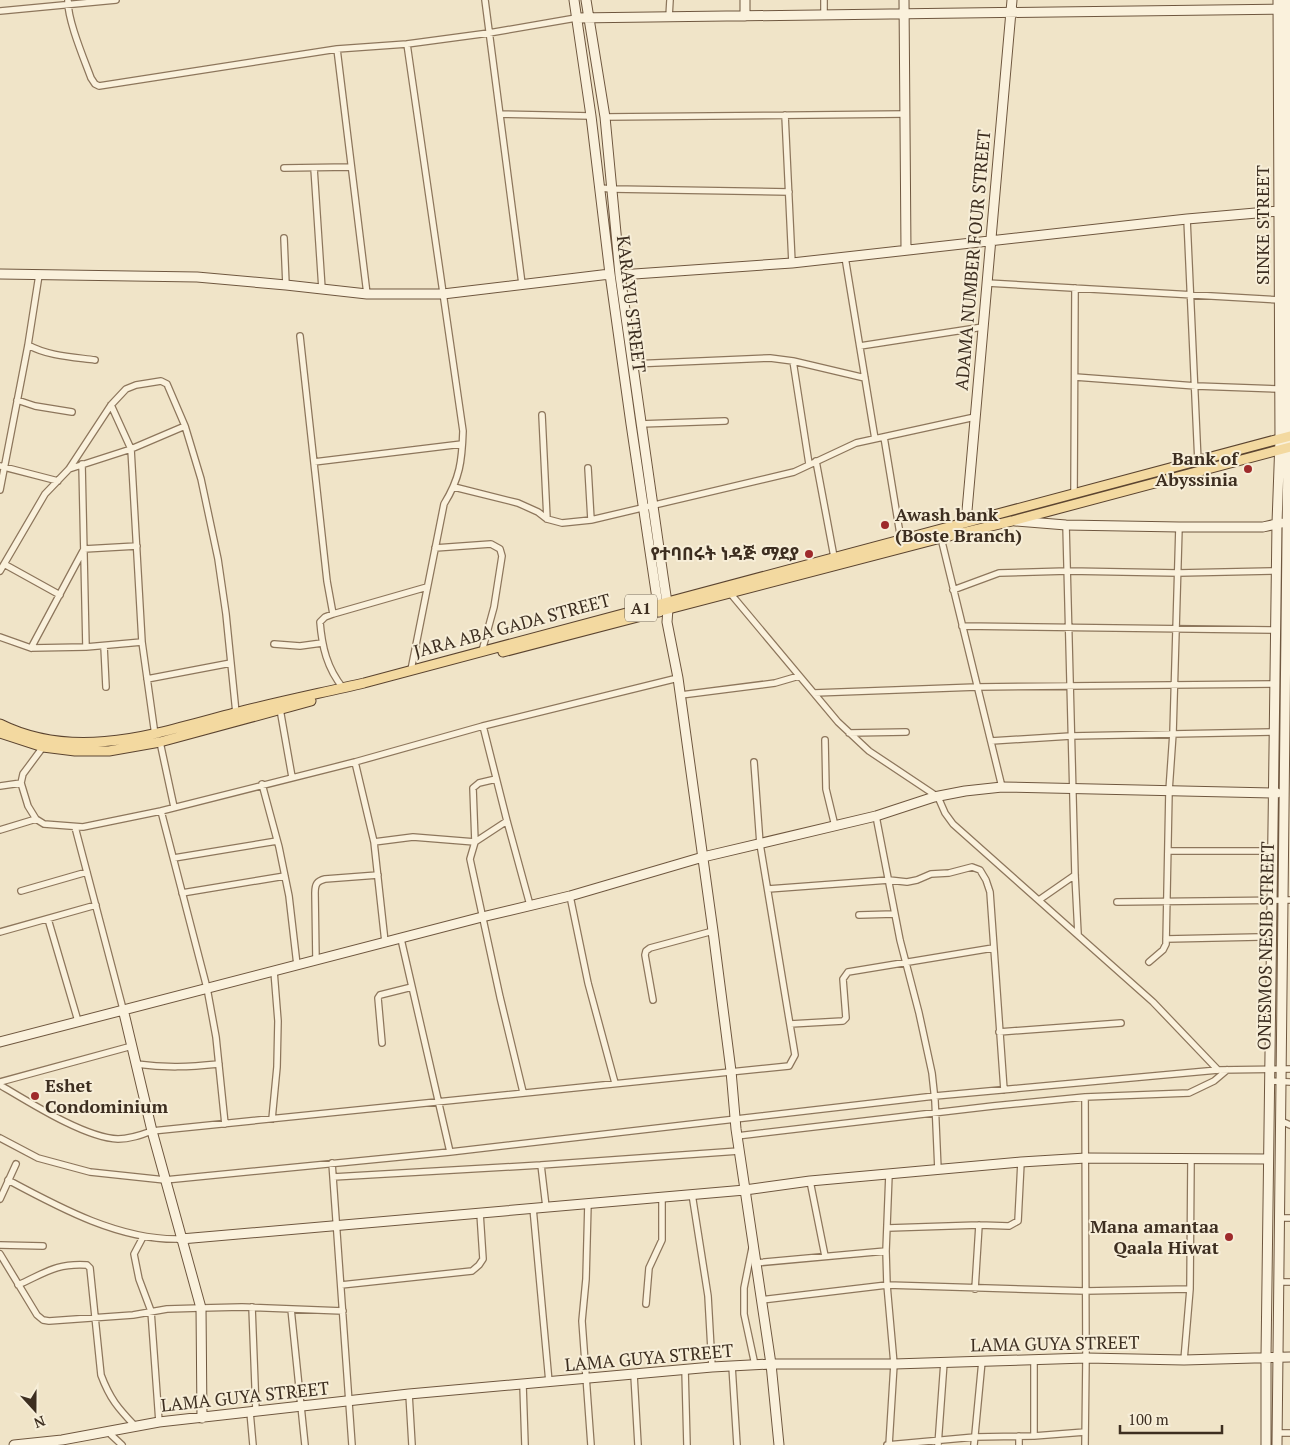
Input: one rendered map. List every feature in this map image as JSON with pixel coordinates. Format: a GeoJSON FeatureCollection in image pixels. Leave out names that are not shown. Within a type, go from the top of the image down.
{"type":"FeatureCollection","features":[{"type":"Feature","properties":{"kind":"main road","name":"JARA ABA GADA STREET"},"geometry":{"type":"LineString","coordinates":[[0,733],[43,747],[75,751],[109,751],[280,709],[663,607],[834,557],[966,522],[1198,462],[1286,443]]}},
{"type":"Feature","properties":{"kind":"main road","name":"JARA ABA GADA STREET"},"geometry":{"type":"LineString","coordinates":[[0,724],[43,739],[72,742],[106,742],[157,738],[236,713],[343,688],[482,651],[663,607],[730,593],[1012,521],[1286,443]]}},
{"type":"Feature","properties":{"kind":"street"},"geometry":{"type":"LineString","coordinates":[[0,11],[68,3],[116,0]]}},
{"type":"Feature","properties":{"kind":"street"},"geometry":{"type":"LineString","coordinates":[[485,0],[522,284]]}},
{"type":"Feature","properties":{"kind":"street","name":"KARAYU STREET"},"geometry":{"type":"LineString","coordinates":[[574,0],[600,188],[632,364],[635,424],[653,505],[663,607]]}},
{"type":"Feature","properties":{"kind":"street","name":"KARAYU STREET"},"geometry":{"type":"LineString","coordinates":[[586,0],[605,118],[612,190],[615,274],[635,424],[643,507],[663,607]]}},
{"type":"Feature","properties":{"kind":"street"},"geometry":{"type":"LineString","coordinates":[[669,17],[670,0]]}},
{"type":"Feature","properties":{"kind":"street"},"geometry":{"type":"LineString","coordinates":[[745,0],[745,16]]}},
{"type":"Feature","properties":{"kind":"street"},"geometry":{"type":"LineString","coordinates":[[824,0],[824,15]]}},
{"type":"Feature","properties":{"kind":"street"},"geometry":{"type":"LineString","coordinates":[[904,0],[906,250]]}},
{"type":"Feature","properties":{"kind":"street","name":"ADAMA NUMBER FOUR STREET"},"geometry":{"type":"LineString","coordinates":[[966,522],[1012,0]]}},
{"type":"Feature","properties":{"kind":"street"},"geometry":{"type":"LineString","coordinates":[[68,3],[91,78],[94,84],[99,86],[337,49],[407,44],[489,33],[576,18],[904,14],[1284,5]]}},
{"type":"Feature","properties":{"kind":"street","name":"SINKE STREET"},"geometry":{"type":"LineString","coordinates":[[1284,5],[1288,99],[1285,210]]}},
{"type":"Feature","properties":{"kind":"street","name":"SINKE STREET"},"geometry":{"type":"LineString","coordinates":[[1284,5],[1286,443]]}},
{"type":"Feature","properties":{"kind":"street"},"geometry":{"type":"LineString","coordinates":[[407,44],[463,431],[461,465],[454,487],[444,504],[411,670]]}},
{"type":"Feature","properties":{"kind":"street"},"geometry":{"type":"LineString","coordinates":[[337,49],[366,294]]}},
{"type":"Feature","properties":{"kind":"street"},"geometry":{"type":"LineString","coordinates":[[501,114],[591,116]]}},
{"type":"Feature","properties":{"kind":"street"},"geometry":{"type":"LineString","coordinates":[[605,118],[905,114]]}},
{"type":"Feature","properties":{"kind":"street"},"geometry":{"type":"LineString","coordinates":[[785,115],[792,263]]}},
{"type":"Feature","properties":{"kind":"street"},"geometry":{"type":"LineString","coordinates":[[284,168],[351,167]]}},
{"type":"Feature","properties":{"kind":"street"},"geometry":{"type":"LineString","coordinates":[[314,168],[322,289]]}},
{"type":"Feature","properties":{"kind":"street"},"geometry":{"type":"LineString","coordinates":[[600,188],[612,190],[789,192]]}},
{"type":"Feature","properties":{"kind":"street"},"geometry":{"type":"LineString","coordinates":[[0,274],[196,277],[366,294],[443,294],[615,274],[845,258],[991,240],[1285,210]]}},
{"type":"Feature","properties":{"kind":"street"},"geometry":{"type":"LineString","coordinates":[[1187,219],[1198,462]]}},
{"type":"Feature","properties":{"kind":"street"},"geometry":{"type":"LineString","coordinates":[[284,238],[286,285]]}},
{"type":"Feature","properties":{"kind":"street"},"geometry":{"type":"LineString","coordinates":[[845,258],[875,439]]}},
{"type":"Feature","properties":{"kind":"street"},"geometry":{"type":"LineString","coordinates":[[0,490],[2,466],[28,344],[39,275]]}},
{"type":"Feature","properties":{"kind":"street"},"geometry":{"type":"LineString","coordinates":[[987,282],[1285,301]]}},
{"type":"Feature","properties":{"kind":"street"},"geometry":{"type":"LineString","coordinates":[[1074,494],[1075,288]]}},
{"type":"Feature","properties":{"kind":"street","name":"SINKE STREET"},"geometry":{"type":"LineString","coordinates":[[1285,301],[1279,389],[1286,443]]}},
{"type":"Feature","properties":{"kind":"street"},"geometry":{"type":"LineString","coordinates":[[860,346],[983,327]]}},
{"type":"Feature","properties":{"kind":"street"},"geometry":{"type":"LineString","coordinates":[[300,336],[326,581],[333,614]]}},
{"type":"Feature","properties":{"kind":"street"},"geometry":{"type":"LineString","coordinates":[[28,344],[37,350],[95,360]]}},
{"type":"Feature","properties":{"kind":"street"},"geometry":{"type":"LineString","coordinates":[[632,364],[770,358],[793,360],[865,378]]}},
{"type":"Feature","properties":{"kind":"street"},"geometry":{"type":"LineString","coordinates":[[793,360],[809,464]]}},
{"type":"Feature","properties":{"kind":"street"},"geometry":{"type":"LineString","coordinates":[[1075,377],[1196,386],[1279,389]]}},
{"type":"Feature","properties":{"kind":"street"},"geometry":{"type":"LineString","coordinates":[[0,571],[45,494],[70,469],[111,405],[126,388],[161,381],[167,384],[172,392],[201,479],[218,558],[236,713]]}},
{"type":"Feature","properties":{"kind":"street"},"geometry":{"type":"LineString","coordinates":[[17,400],[35,406],[72,412]]}},
{"type":"Feature","properties":{"kind":"street"},"geometry":{"type":"LineString","coordinates":[[111,405],[131,449],[142,642],[157,738],[174,807]]}},
{"type":"Feature","properties":{"kind":"street"},"geometry":{"type":"LineString","coordinates":[[542,415],[547,519]]}},
{"type":"Feature","properties":{"kind":"street"},"geometry":{"type":"LineString","coordinates":[[454,487],[518,503],[538,512],[547,519],[562,523],[591,520],[794,472],[856,443],[975,417]]}},
{"type":"Feature","properties":{"kind":"street"},"geometry":{"type":"LineString","coordinates":[[635,424],[725,421]]}},
{"type":"Feature","properties":{"kind":"street"},"geometry":{"type":"LineString","coordinates":[[70,469],[131,449],[184,426]]}},
{"type":"Feature","properties":{"kind":"street"},"geometry":{"type":"LineString","coordinates":[[884,437],[901,540]]}},
{"type":"Feature","properties":{"kind":"street","name":"ONESMOS NESIB STREET"},"geometry":{"type":"LineString","coordinates":[[1277,1445],[1280,1121],[1286,1069],[1289,471],[1286,443]]}},
{"type":"Feature","properties":{"kind":"street","name":"ONESMOS NESIB STREET"},"geometry":{"type":"LineString","coordinates":[[1266,1445],[1276,571],[1277,523],[1286,443]]}},
{"type":"Feature","properties":{"kind":"street"},"geometry":{"type":"LineString","coordinates":[[314,462],[462,444]]}},
{"type":"Feature","properties":{"kind":"street"},"geometry":{"type":"LineString","coordinates":[[816,461],[834,557]]}},
{"type":"Feature","properties":{"kind":"street"},"geometry":{"type":"LineString","coordinates":[[82,464],[86,647]]}},
{"type":"Feature","properties":{"kind":"street"},"geometry":{"type":"LineString","coordinates":[[2,466],[58,481]]}},
{"type":"Feature","properties":{"kind":"street"},"geometry":{"type":"LineString","coordinates":[[588,468],[591,520]]}},
{"type":"Feature","properties":{"kind":"street"},"geometry":{"type":"LineString","coordinates":[[1012,521],[1066,525],[1179,527],[1263,527],[1277,523],[1288,523]]}},
{"type":"Feature","properties":{"kind":"street"},"geometry":{"type":"LineString","coordinates":[[1066,525],[1074,875],[1078,934]]}},
{"type":"Feature","properties":{"kind":"street"},"geometry":{"type":"LineString","coordinates":[[1149,962],[1163,950],[1166,944],[1169,791],[1173,733],[1179,527]]}},
{"type":"Feature","properties":{"kind":"street"},"geometry":{"type":"LineString","coordinates":[[1263,527],[1277,532],[1288,533]]}},
{"type":"Feature","properties":{"kind":"street"},"geometry":{"type":"LineString","coordinates":[[941,538],[1002,787]]}},
{"type":"Feature","properties":{"kind":"street"},"geometry":{"type":"LineString","coordinates":[[435,548],[491,544],[500,549],[502,556],[494,607],[482,651]]}},
{"type":"Feature","properties":{"kind":"street"},"geometry":{"type":"LineString","coordinates":[[84,549],[136,546]]}},
{"type":"Feature","properties":{"kind":"street"},"geometry":{"type":"LineString","coordinates":[[31,648],[84,549]]}},
{"type":"Feature","properties":{"kind":"street"},"geometry":{"type":"LineString","coordinates":[[4,564],[60,594]]}},
{"type":"Feature","properties":{"kind":"street"},"geometry":{"type":"LineString","coordinates":[[953,590],[998,573],[1276,571]]}},
{"type":"Feature","properties":{"kind":"street"},"geometry":{"type":"LineString","coordinates":[[343,688],[333,676],[326,659],[320,622],[333,614],[427,587]]}},
{"type":"Feature","properties":{"kind":"street"},"geometry":{"type":"LineString","coordinates":[[730,593],[849,733],[870,751],[936,797],[953,824],[1153,1002],[1218,1070]]}},
{"type":"Feature","properties":{"kind":"street"},"geometry":{"type":"LineString","coordinates":[[663,607],[681,695],[731,1070],[739,1151],[771,1364],[779,1445]]}},
{"type":"Feature","properties":{"kind":"street"},"geometry":{"type":"LineString","coordinates":[[962,626],[1275,630]]}},
{"type":"Feature","properties":{"kind":"street"},"geometry":{"type":"LineString","coordinates":[[0,637],[31,648],[86,647],[142,642]]}},
{"type":"Feature","properties":{"kind":"street"},"geometry":{"type":"LineString","coordinates":[[274,644],[300,646],[322,643]]}},
{"type":"Feature","properties":{"kind":"street"},"geometry":{"type":"LineString","coordinates":[[104,646],[106,687]]}},
{"type":"Feature","properties":{"kind":"street"},"geometry":{"type":"LineString","coordinates":[[147,679],[231,663]]}},
{"type":"Feature","properties":{"kind":"street"},"geometry":{"type":"LineString","coordinates":[[681,695],[775,683],[799,676]]}},
{"type":"Feature","properties":{"kind":"street"},"geometry":{"type":"LineString","coordinates":[[43,747],[23,774],[21,783],[28,806],[36,819],[44,824],[75,827],[161,811],[355,762],[483,726],[678,678]]}},
{"type":"Feature","properties":{"kind":"street"},"geometry":{"type":"LineString","coordinates":[[814,693],[977,687],[1275,684]]}},
{"type":"Feature","properties":{"kind":"street"},"geometry":{"type":"LineString","coordinates":[[280,709],[292,777]]}},
{"type":"Feature","properties":{"kind":"street"},"geometry":{"type":"LineString","coordinates":[[483,726],[506,821],[530,905]]}},
{"type":"Feature","properties":{"kind":"street"},"geometry":{"type":"LineString","coordinates":[[849,733],[906,732]]}},
{"type":"Feature","properties":{"kind":"street"},"geometry":{"type":"LineString","coordinates":[[991,741],[1071,736],[1274,732]]}},
{"type":"Feature","properties":{"kind":"street"},"geometry":{"type":"LineString","coordinates":[[825,740],[826,789],[835,826]]}},
{"type":"Feature","properties":{"kind":"street"},"geometry":{"type":"LineString","coordinates":[[355,762],[374,842],[385,942]]}},
{"type":"Feature","properties":{"kind":"street"},"geometry":{"type":"LineString","coordinates":[[0,1083],[36,1106],[98,1136],[119,1139],[140,1136],[152,1131],[731,1070],[789,1066],[795,1056],[760,844],[754,762]]}},
{"type":"Feature","properties":{"kind":"street"},"geometry":{"type":"LineString","coordinates":[[496,779],[479,783],[473,788],[475,842],[470,859],[523,1092]]}},
{"type":"Feature","properties":{"kind":"street"},"geometry":{"type":"LineString","coordinates":[[0,786],[21,783]]}},
{"type":"Feature","properties":{"kind":"street"},"geometry":{"type":"LineString","coordinates":[[262,784],[289,896],[297,965]]}},
{"type":"Feature","properties":{"kind":"street"},"geometry":{"type":"LineString","coordinates":[[0,1042],[274,970],[570,896],[703,857],[876,816],[936,797],[965,791],[1002,787],[1287,792]]}},
{"type":"Feature","properties":{"kind":"street"},"geometry":{"type":"LineString","coordinates":[[161,811],[207,988],[216,1037],[225,1124]]}},
{"type":"Feature","properties":{"kind":"street"},"geometry":{"type":"LineString","coordinates":[[876,816],[895,914],[932,1073],[936,1112],[938,1170]]}},
{"type":"Feature","properties":{"kind":"street"},"geometry":{"type":"LineString","coordinates":[[0,830],[36,819]]}},
{"type":"Feature","properties":{"kind":"street"},"geometry":{"type":"LineString","coordinates":[[374,842],[413,837],[475,842],[506,821]]}},
{"type":"Feature","properties":{"kind":"street"},"geometry":{"type":"LineString","coordinates":[[75,827],[123,1009],[152,1131],[201,1308],[202,1418]]}},
{"type":"Feature","properties":{"kind":"street"},"geometry":{"type":"LineString","coordinates":[[174,858],[277,840]]}},
{"type":"Feature","properties":{"kind":"street"},"geometry":{"type":"LineString","coordinates":[[1169,851],[1272,851]]}},
{"type":"Feature","properties":{"kind":"street"},"geometry":{"type":"LineString","coordinates":[[768,889],[889,880],[907,882],[931,874],[949,873],[972,867],[980,870],[990,892],[1004,1090]]}},
{"type":"Feature","properties":{"kind":"street"},"geometry":{"type":"LineString","coordinates":[[21,891],[87,872]]}},
{"type":"Feature","properties":{"kind":"street"},"geometry":{"type":"LineString","coordinates":[[316,960],[315,885],[318,881],[326,879],[378,875]]}},
{"type":"Feature","properties":{"kind":"street"},"geometry":{"type":"LineString","coordinates":[[1039,900],[1074,875]]}},
{"type":"Feature","properties":{"kind":"street"},"geometry":{"type":"LineString","coordinates":[[182,893],[285,876]]}},
{"type":"Feature","properties":{"kind":"street"},"geometry":{"type":"LineString","coordinates":[[570,896],[588,984],[616,1083]]}},
{"type":"Feature","properties":{"kind":"street"},"geometry":{"type":"LineString","coordinates":[[1117,902],[1286,900]]}},
{"type":"Feature","properties":{"kind":"street"},"geometry":{"type":"LineString","coordinates":[[0,932],[96,905]]}},
{"type":"Feature","properties":{"kind":"street"},"geometry":{"type":"LineString","coordinates":[[859,915],[895,914]]}},
{"type":"Feature","properties":{"kind":"street"},"geometry":{"type":"LineString","coordinates":[[48,919],[78,1021]]}},
{"type":"Feature","properties":{"kind":"street"},"geometry":{"type":"LineString","coordinates":[[653,1000],[645,955],[646,951],[650,948],[713,931]]}},
{"type":"Feature","properties":{"kind":"street"},"geometry":{"type":"LineString","coordinates":[[1166,939],[1258,937]]}},
{"type":"Feature","properties":{"kind":"street"},"geometry":{"type":"LineString","coordinates":[[400,939],[450,1152]]}},
{"type":"Feature","properties":{"kind":"street"},"geometry":{"type":"LineString","coordinates":[[790,1024],[843,1021],[846,1018],[843,979],[848,972],[993,948]]}},
{"type":"Feature","properties":{"kind":"street"},"geometry":{"type":"LineString","coordinates":[[272,1119],[278,1030],[274,970]]}},
{"type":"Feature","properties":{"kind":"street"},"geometry":{"type":"LineString","coordinates":[[382,1043],[378,998],[380,995],[412,987]]}},
{"type":"Feature","properties":{"kind":"street"},"geometry":{"type":"LineString","coordinates":[[1000,1032],[1121,1023]]}},
{"type":"Feature","properties":{"kind":"street"},"geometry":{"type":"LineString","coordinates":[[0,1083],[132,1046]]}},
{"type":"Feature","properties":{"kind":"street"},"geometry":{"type":"LineString","coordinates":[[136,1064],[163,1068],[181,1068],[219,1064]]}},
{"type":"Feature","properties":{"kind":"street"},"geometry":{"type":"LineString","coordinates":[[0,1138],[38,1158],[90,1172],[165,1180],[450,1152],[935,1096],[1218,1070],[1286,1069]]}},
{"type":"Feature","properties":{"kind":"street"},"geometry":{"type":"LineString","coordinates":[[737,1136],[936,1112],[1085,1098],[1189,1093],[1214,1081],[1227,1070]]}},
{"type":"Feature","properties":{"kind":"street"},"geometry":{"type":"LineString","coordinates":[[1269,1081],[1285,1082]]}},
{"type":"Feature","properties":{"kind":"street"},"geometry":{"type":"LineString","coordinates":[[1085,1098],[1085,1445]]}},
{"type":"Feature","properties":{"kind":"street"},"geometry":{"type":"LineString","coordinates":[[1280,1121],[1290,1125]]}},
{"type":"Feature","properties":{"kind":"street"},"geometry":{"type":"LineString","coordinates":[[333,1177],[739,1151]]}},
{"type":"Feature","properties":{"kind":"street"},"geometry":{"type":"LineString","coordinates":[[8,1180],[80,1216],[143,1237],[168,1240],[745,1190],[810,1181],[1021,1162],[1086,1158],[1268,1159]]}},
{"type":"Feature","properties":{"kind":"street"},"geometry":{"type":"LineString","coordinates":[[1184,1360],[1190,1289],[1191,1159]]}},
{"type":"Feature","properties":{"kind":"street"},"geometry":{"type":"LineString","coordinates":[[888,1228],[1009,1226],[1015,1224],[1018,1220],[1021,1162]]}},
{"type":"Feature","properties":{"kind":"street"},"geometry":{"type":"LineString","coordinates":[[0,1200],[16,1164]]}},
{"type":"Feature","properties":{"kind":"street"},"geometry":{"type":"LineString","coordinates":[[332,1164],[352,1445]]}},
{"type":"Feature","properties":{"kind":"street"},"geometry":{"type":"LineString","coordinates":[[541,1165],[546,1207]]}},
{"type":"Feature","properties":{"kind":"street"},"geometry":{"type":"LineString","coordinates":[[890,1174],[886,1251],[894,1364],[888,1445],[1085,1432]]}},
{"type":"Feature","properties":{"kind":"street"},"geometry":{"type":"LineString","coordinates":[[810,1181],[825,1256]]}},
{"type":"Feature","properties":{"kind":"street"},"geometry":{"type":"LineString","coordinates":[[692,1194],[708,1296],[712,1367]]}},
{"type":"Feature","properties":{"kind":"street"},"geometry":{"type":"LineString","coordinates":[[646,1304],[649,1268],[662,1240],[662,1197]]}},
{"type":"Feature","properties":{"kind":"street"},"geometry":{"type":"LineString","coordinates":[[588,1203],[586,1279],[582,1321],[591,1445]]}},
{"type":"Feature","properties":{"kind":"street"},"geometry":{"type":"LineString","coordinates":[[533,1208],[549,1382]]}},
{"type":"Feature","properties":{"kind":"street"},"geometry":{"type":"LineString","coordinates":[[341,1285],[472,1271],[483,1259],[480,1213]]}},
{"type":"Feature","properties":{"kind":"street"},"geometry":{"type":"LineString","coordinates":[[1279,1218],[1290,1218]]}},
{"type":"Feature","properties":{"kind":"street"},"geometry":{"type":"LineString","coordinates":[[975,1289],[979,1225]]}},
{"type":"Feature","properties":{"kind":"street"},"geometry":{"type":"LineString","coordinates":[[143,1237],[134,1254],[139,1279],[151,1311],[159,1422]]}},
{"type":"Feature","properties":{"kind":"street"},"geometry":{"type":"LineString","coordinates":[[753,1244],[744,1288],[744,1314],[755,1365]]}},
{"type":"Feature","properties":{"kind":"street"},"geometry":{"type":"LineString","coordinates":[[0,1245],[43,1246]]}},
{"type":"Feature","properties":{"kind":"street"},"geometry":{"type":"LineString","coordinates":[[755,1263],[886,1251]]}},
{"type":"Feature","properties":{"kind":"street"},"geometry":{"type":"LineString","coordinates":[[0,1254],[37,1315],[43,1320],[49,1321],[201,1308],[252,1307],[342,1311]]}},
{"type":"Feature","properties":{"kind":"street"},"geometry":{"type":"LineString","coordinates":[[18,1285],[50,1270],[69,1264],[87,1265],[91,1272],[101,1375],[115,1405],[135,1426]]}},
{"type":"Feature","properties":{"kind":"street"},"geometry":{"type":"LineString","coordinates":[[1279,1282],[1290,1282]]}},
{"type":"Feature","properties":{"kind":"street"},"geometry":{"type":"LineString","coordinates":[[761,1300],[887,1285],[1085,1291],[1190,1289]]}},
{"type":"Feature","properties":{"kind":"street"},"geometry":{"type":"LineString","coordinates":[[252,1307],[252,1445]]}},
{"type":"Feature","properties":{"kind":"street"},"geometry":{"type":"LineString","coordinates":[[291,1309],[304,1445]]}},
{"type":"Feature","properties":{"kind":"street","name":"LAMA GUYA STREET"},"geometry":{"type":"LineString","coordinates":[[14,1445],[64,1442],[107,1431],[159,1422],[409,1394],[712,1367],[771,1364],[894,1364],[1086,1358],[1184,1360],[1290,1357]]}},
{"type":"Feature","properties":{"kind":"street"},"geometry":{"type":"LineString","coordinates":[[1034,1360],[1034,1436]]}},
{"type":"Feature","properties":{"kind":"street"},"geometry":{"type":"LineString","coordinates":[[974,1445],[982,1361]]}},
{"type":"Feature","properties":{"kind":"street"},"geometry":{"type":"LineString","coordinates":[[939,1442],[944,1362]]}},
{"type":"Feature","properties":{"kind":"street"},"geometry":{"type":"LineString","coordinates":[[732,1366],[737,1445]]}},
{"type":"Feature","properties":{"kind":"street"},"geometry":{"type":"LineString","coordinates":[[685,1369],[687,1445]]}},
{"type":"Feature","properties":{"kind":"street"},"geometry":{"type":"LineString","coordinates":[[634,1375],[638,1445]]}},
{"type":"Feature","properties":{"kind":"street"},"geometry":{"type":"LineString","coordinates":[[523,1385],[525,1445]]}},
{"type":"Feature","properties":{"kind":"street"},"geometry":{"type":"LineString","coordinates":[[409,1394],[412,1445]]}},
{"type":"Feature","properties":{"kind":"street"},"geometry":{"type":"LineString","coordinates":[[107,1431],[122,1445]]}},
{"type":"Feature","properties":{"kind":"street"},"geometry":{"type":"LineString","coordinates":[[1277,1433],[1290,1433]]}},
{"type":"Feature","properties":{"kind":"street"},"geometry":{"type":"LineString","coordinates":[[1019,1436],[1019,1445]]}},
{"type":"Feature","properties":{"kind":"place","name":"Bank of Abyssinia"},"geometry":{"type":"Point","coordinates":[1248,469]}},
{"type":"Feature","properties":{"kind":"place","name":"Awash bank (Boste Branch)"},"geometry":{"type":"Point","coordinates":[885,525]}},
{"type":"Feature","properties":{"kind":"place","name":"የተባበሩት ነዳጅ ማደያ"},"geometry":{"type":"Point","coordinates":[809,554]}},
{"type":"Feature","properties":{"kind":"place","name":"Eshet Condominium"},"geometry":{"type":"Point","coordinates":[35,1096]}},
{"type":"Feature","properties":{"kind":"place","name":"Mana amantaa Qaala Hiwat"},"geometry":{"type":"Point","coordinates":[1229,1237]}}]}
